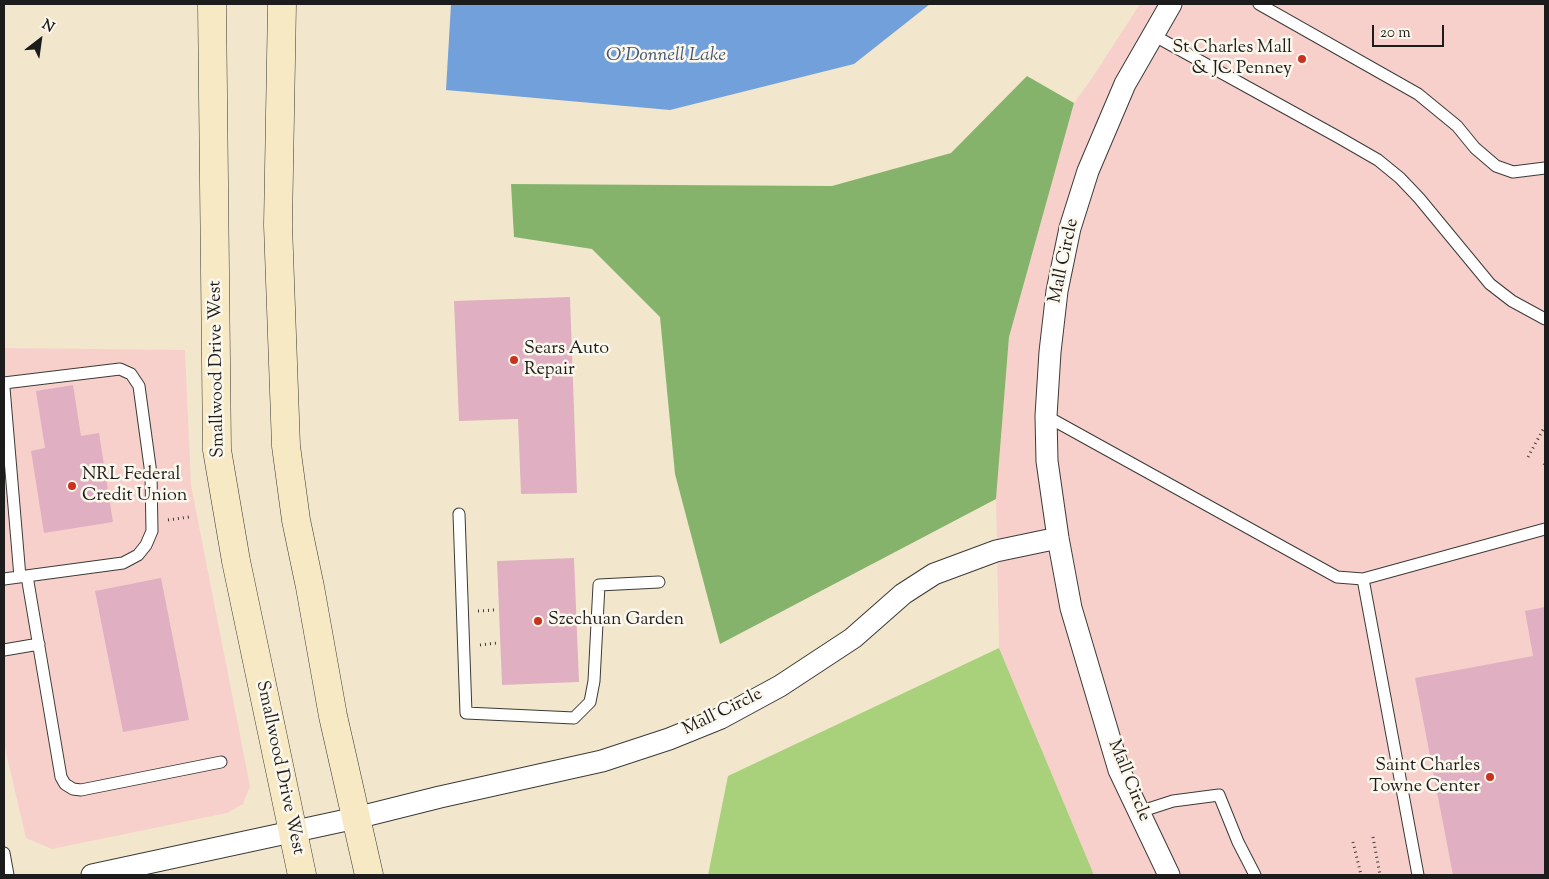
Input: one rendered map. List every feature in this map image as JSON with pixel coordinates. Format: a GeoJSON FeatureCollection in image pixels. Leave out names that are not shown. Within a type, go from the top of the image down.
{"type":"FeatureCollection","features":[{"type":"Feature","properties":{"kind":"main road","name":"Smallwood Drive West"},"geometry":{"type":"LineString","coordinates":[[212,4],[217,450],[236,562],[302,875]]}},
{"type":"Feature","properties":{"kind":"main road"},"geometry":{"type":"LineString","coordinates":[[282,4],[278,225],[286,446],[296,520],[333,716],[369,875]]}},
{"type":"Feature","properties":{"kind":"street","name":"Mall Circle"},"geometry":{"type":"LineString","coordinates":[[1169,875],[1119,770],[1074,617],[1058,538],[1048,461],[1046,416],[1050,352],[1057,291],[1070,228],[1088,171],[1125,84],[1171,4]]}},
{"type":"Feature","properties":{"kind":"street","name":"Mall Circle"},"geometry":{"type":"LineString","coordinates":[[92,875],[356,818],[602,761],[669,739],[721,718],[780,686],[853,638],[903,594],[934,574],[996,551],[1058,538]]}},
{"type":"Feature","properties":{"kind":"lane"},"geometry":{"type":"LineString","coordinates":[[1258,4],[1418,94],[1457,126],[1475,148],[1496,166],[1513,172],[1545,168]]}},
{"type":"Feature","properties":{"kind":"lane"},"geometry":{"type":"LineString","coordinates":[[1153,35],[1378,160],[1400,178],[1419,198],[1490,284],[1512,301],[1545,319]]}},
{"type":"Feature","properties":{"kind":"lane"},"geometry":{"type":"LineString","coordinates":[[4,383],[120,369],[131,374],[139,386],[151,474],[152,531],[146,545],[138,554],[123,563],[4,579]]}},
{"type":"Feature","properties":{"kind":"lane"},"geometry":{"type":"LineString","coordinates":[[4,388],[24,577],[39,644],[61,777],[65,784],[73,789],[81,790],[221,762]]}},
{"type":"Feature","properties":{"kind":"lane"},"geometry":{"type":"LineString","coordinates":[[1046,416],[1337,576],[1362,578],[1545,529]]}},
{"type":"Feature","properties":{"kind":"lane"},"geometry":{"type":"LineString","coordinates":[[459,514],[466,713],[574,718],[590,702],[596,672],[599,585],[659,582]]}},
{"type":"Feature","properties":{"kind":"lane"},"geometry":{"type":"LineString","coordinates":[[1362,578],[1418,875]]}},
{"type":"Feature","properties":{"kind":"lane"},"geometry":{"type":"LineString","coordinates":[[4,650],[39,644]]}},
{"type":"Feature","properties":{"kind":"lane"},"geometry":{"type":"LineString","coordinates":[[1139,812],[1173,801],[1219,795],[1238,842],[1255,875]]}},
{"type":"Feature","properties":{"kind":"lane"},"geometry":{"type":"LineString","coordinates":[[4,853],[8,875]]}},
{"type":"Feature","properties":{"kind":"path"},"geometry":{"type":"LineString","coordinates":[[1528,458],[1545,426]]}},
{"type":"Feature","properties":{"kind":"path"},"geometry":{"type":"LineString","coordinates":[[162,522],[189,516]]}},
{"type":"Feature","properties":{"kind":"path"},"geometry":{"type":"LineString","coordinates":[[1373,837],[1380,875]]}},
{"type":"Feature","properties":{"kind":"path"},"geometry":{"type":"LineString","coordinates":[[1353,842],[1361,875]]}},
{"type":"Feature","properties":{"kind":"shaded area"},"geometry":{"type":"Polygon","coordinates":[[[1140,4],[1545,4],[1545,875],[1094,875],[999,648],[996,499],[1009,337],[1074,103],[1140,4]]]}},
{"type":"Feature","properties":{"kind":"shaded area"},"geometry":{"type":"Polygon","coordinates":[[[4,348],[185,350],[191,485],[250,786],[243,804],[227,813],[52,849],[26,838],[4,744],[4,348]]]}},
{"type":"Feature","properties":{"kind":"green space"},"geometry":{"type":"Polygon","coordinates":[[[1027,76],[1074,103],[1009,337],[996,499],[720,644],[675,474],[660,317],[592,249],[514,237],[511,184],[832,186],[951,153],[1027,76]]]}},
{"type":"Feature","properties":{"kind":"green space"},"geometry":{"type":"Polygon","coordinates":[[[999,648],[1094,875],[708,875],[728,776],[999,648]]]}},
{"type":"Feature","properties":{"kind":"water","name":"O'Donnell Lake"},"geometry":{"type":"Polygon","coordinates":[[[451,4],[930,4],[854,64],[670,110],[446,90],[451,4]]]}},
{"type":"Feature","properties":{"kind":"building","name":"Sears Auto Repair"},"geometry":{"type":"Polygon","coordinates":[[[570,297],[577,493],[521,494],[518,419],[459,421],[454,301],[570,297]]]}},
{"type":"Feature","properties":{"kind":"building","name":"NRL Federal Credit Union"},"geometry":{"type":"Polygon","coordinates":[[[73,385],[81,436],[99,433],[113,522],[44,533],[31,451],[45,448],[36,391],[73,385]]]}},
{"type":"Feature","properties":{"kind":"building","name":"Szechuan Garden"},"geometry":{"type":"Polygon","coordinates":[[[574,558],[579,682],[502,685],[497,561],[574,558]]]}},
{"type":"Feature","properties":{"kind":"building"},"geometry":{"type":"Polygon","coordinates":[[[161,578],[189,720],[123,732],[95,591],[161,578]]]}},
{"type":"Feature","properties":{"kind":"building","name":"Saint Charles Towne Center"},"geometry":{"type":"Polygon","coordinates":[[[1545,607],[1545,875],[1453,875],[1415,678],[1533,656],[1525,611],[1545,607]]]}},
{"type":"Feature","properties":{"kind":"place","name":"St Charles Mall & JC Penney"},"geometry":{"type":"Point","coordinates":[1302,59]}},
{"type":"Feature","properties":{"kind":"place","name":"Sears Auto Repair"},"geometry":{"type":"Point","coordinates":[514,360]}},
{"type":"Feature","properties":{"kind":"place","name":"NRL Federal Credit Union"},"geometry":{"type":"Point","coordinates":[72,486]}},
{"type":"Feature","properties":{"kind":"place","name":"Szechuan Garden"},"geometry":{"type":"Point","coordinates":[538,621]}},
{"type":"Feature","properties":{"kind":"place","name":"Saint Charles Towne Center"},"geometry":{"type":"Point","coordinates":[1490,777]}}]}
